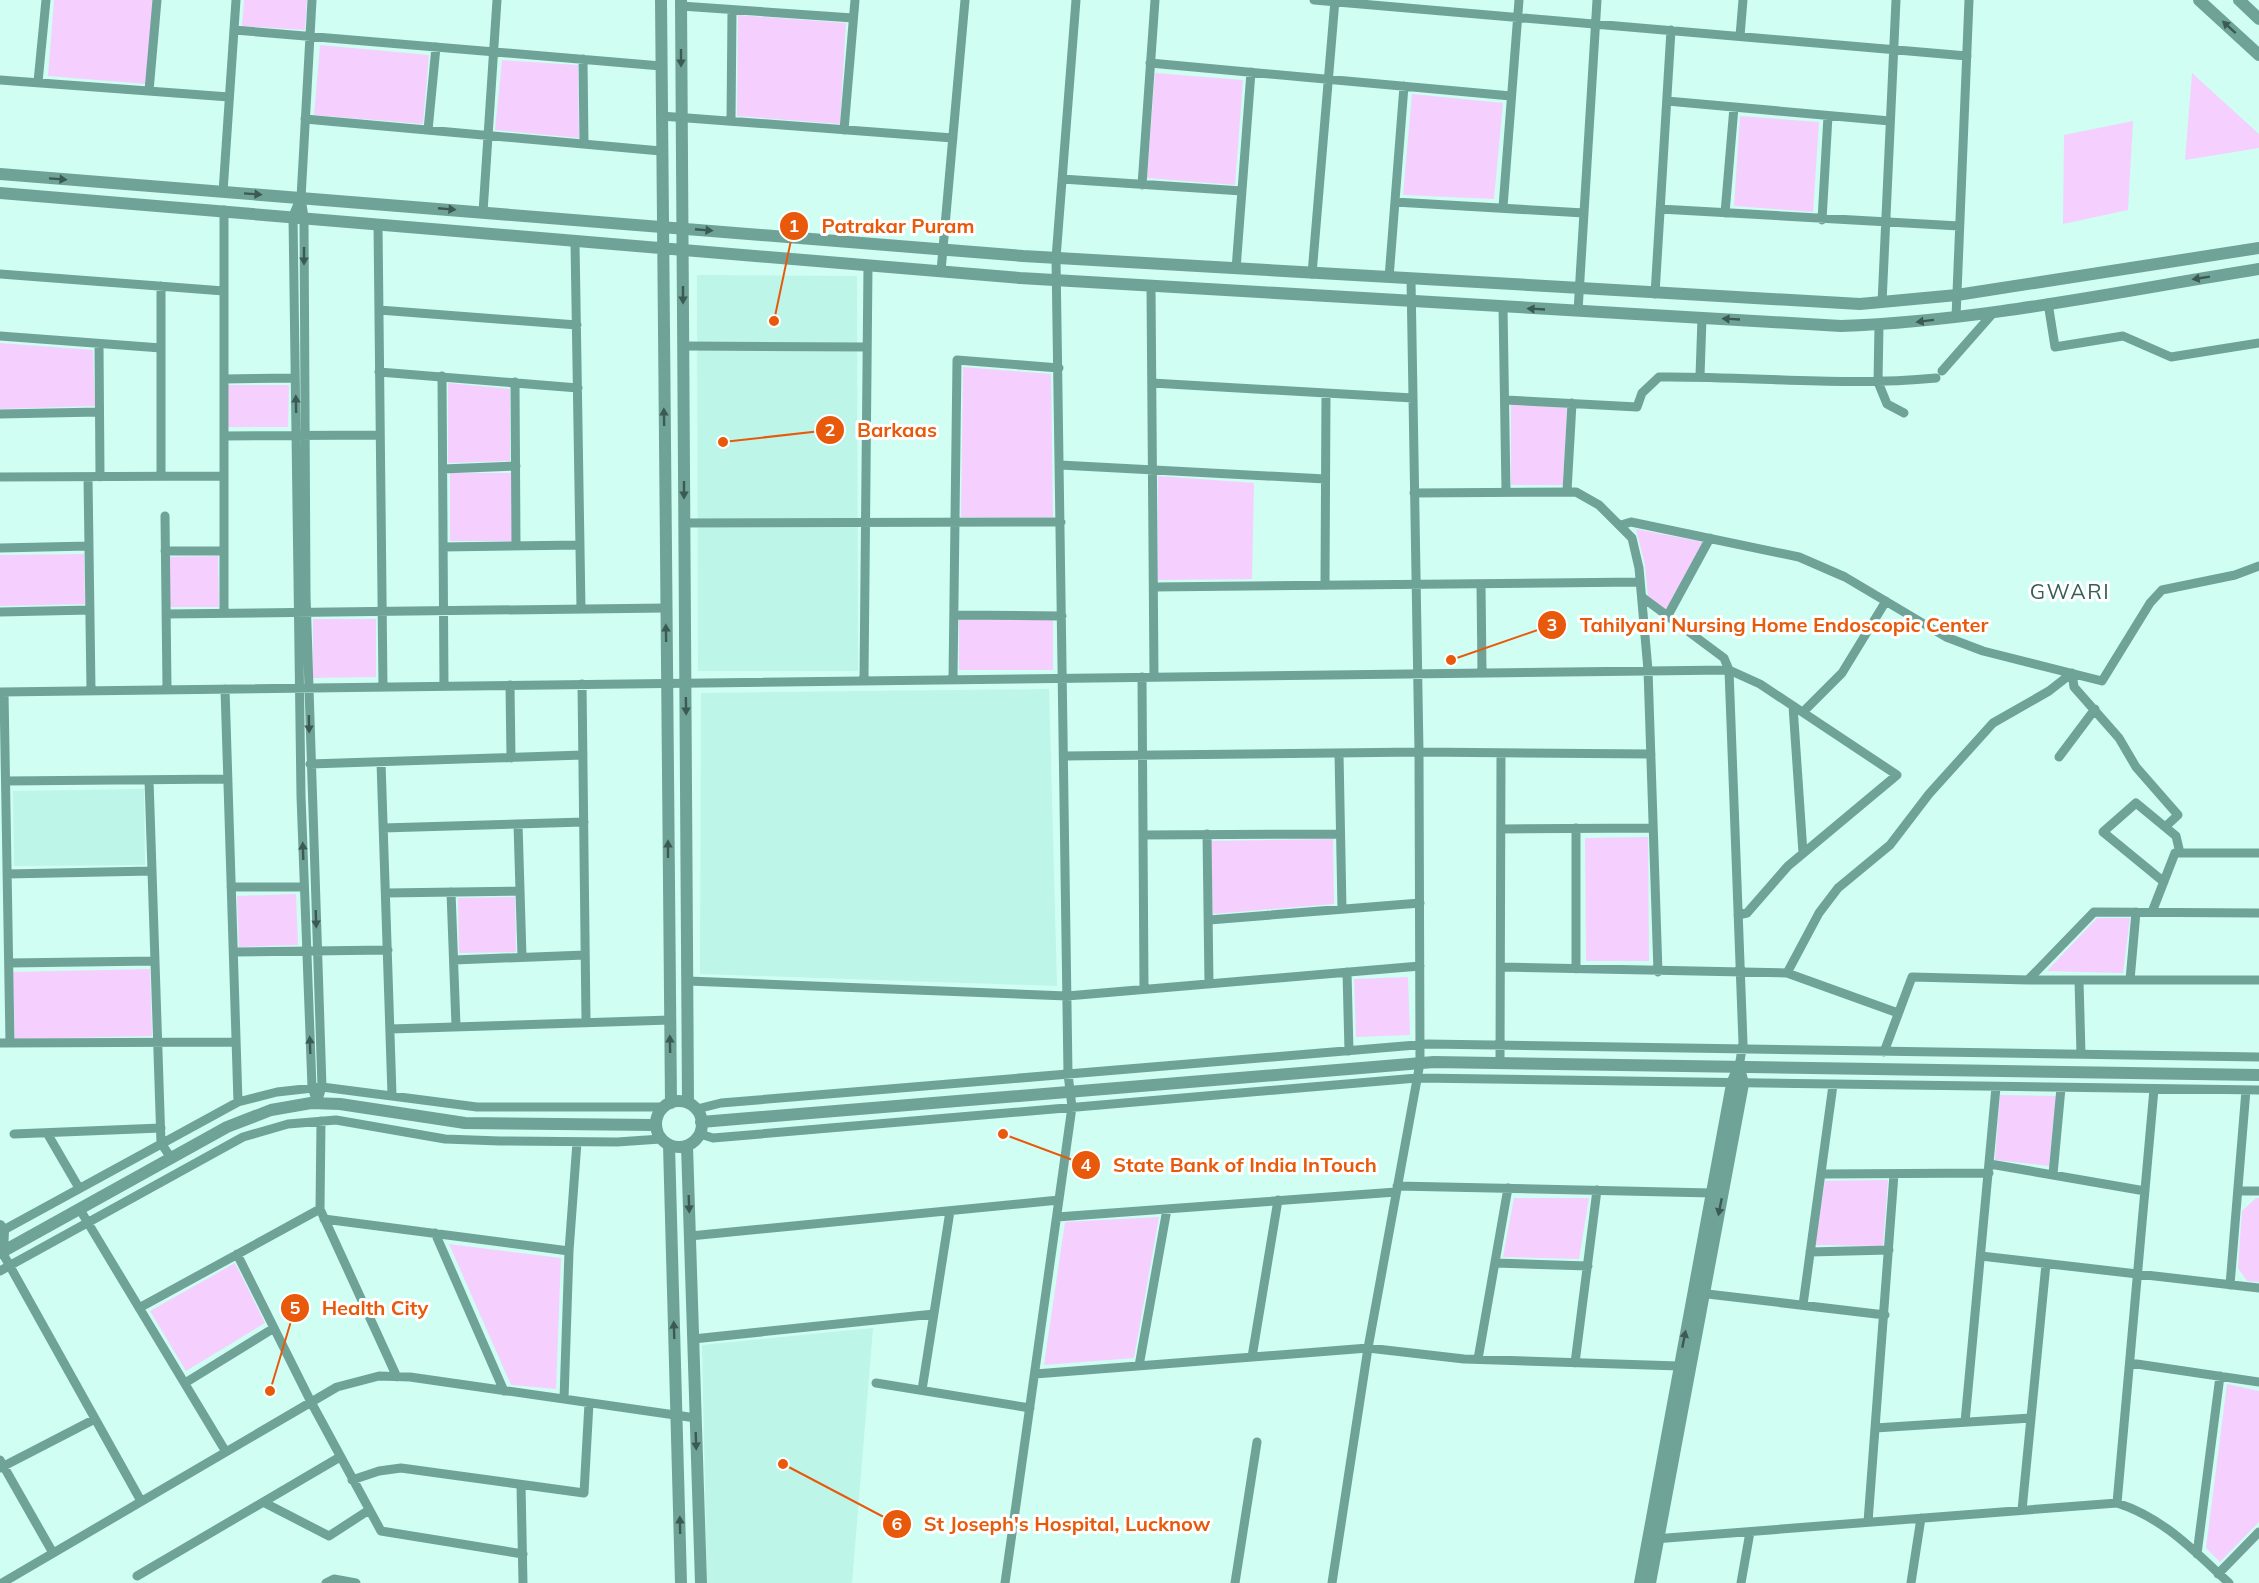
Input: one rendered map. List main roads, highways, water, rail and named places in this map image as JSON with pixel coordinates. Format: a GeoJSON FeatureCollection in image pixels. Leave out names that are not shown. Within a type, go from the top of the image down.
{"type":"FeatureCollection","features":[{"type":"Feature","properties":{"kind":"place","name":"Patrakar Puram"},"geometry":{"type":"Point","coordinates":[774,321]}},
{"type":"Feature","properties":{"kind":"place","name":"Barkaas"},"geometry":{"type":"Point","coordinates":[723,442]}},
{"type":"Feature","properties":{"kind":"place","name":"Tahilyani Nursing Home Endoscopic Center"},"geometry":{"type":"Point","coordinates":[1451,660]}},
{"type":"Feature","properties":{"kind":"place","name":"State Bank of India InTouch"},"geometry":{"type":"Point","coordinates":[1003,1134]}},
{"type":"Feature","properties":{"kind":"place","name":"Health City"},"geometry":{"type":"Point","coordinates":[270,1391]}},
{"type":"Feature","properties":{"kind":"place","name":"St Joseph's Hospital, Lucknow"},"geometry":{"type":"Point","coordinates":[783,1464]}},
{"type":"Feature","properties":{"kind":"district","name":"GWARI"},"geometry":{"type":"Point","coordinates":[2070,591]}}]}
